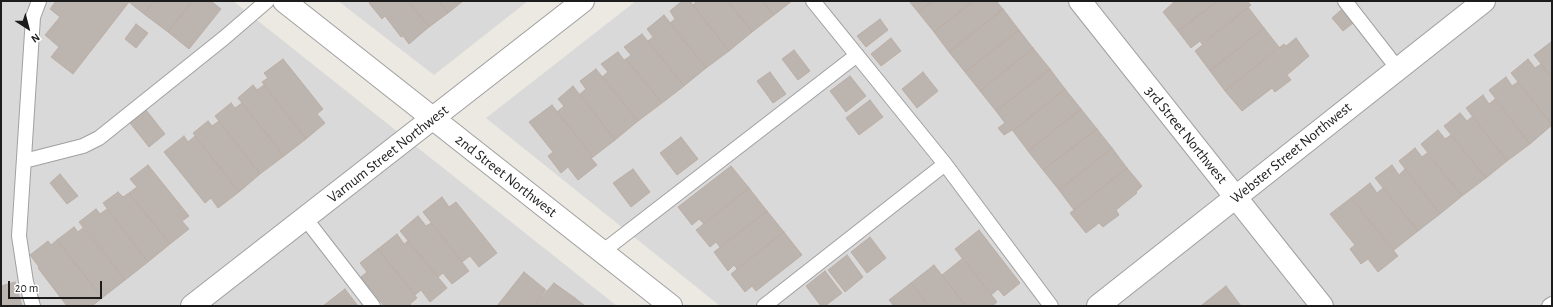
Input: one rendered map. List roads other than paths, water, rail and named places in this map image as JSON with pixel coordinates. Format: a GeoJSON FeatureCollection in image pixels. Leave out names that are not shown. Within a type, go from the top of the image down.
{"type":"FeatureCollection","features":[{"type":"Feature","properties":{"kind":"street","name":"2nd Street Northwest"},"geometry":{"type":"LineString","coordinates":[[284,1],[671,306]]}},
{"type":"Feature","properties":{"kind":"street","name":"Varnum Street Northwest"},"geometry":{"type":"LineString","coordinates":[[192,306],[583,1]]}},
{"type":"Feature","properties":{"kind":"street","name":"3rd Street Northwest"},"geometry":{"type":"LineString","coordinates":[[1080,1],[1322,306]]}},
{"type":"Feature","properties":{"kind":"street","name":"Webster Street Northwest"},"geometry":{"type":"LineString","coordinates":[[1098,306],[1484,1]]}},
{"type":"Feature","properties":{"kind":"lane"},"geometry":{"type":"LineString","coordinates":[[33,306],[26,282],[20,236],[33,17],[38,1]]}},
{"type":"Feature","properties":{"kind":"lane"},"geometry":{"type":"LineString","coordinates":[[24,161],[83,146],[99,138],[224,38],[267,1]]}},
{"type":"Feature","properties":{"kind":"lane"},"geometry":{"type":"LineString","coordinates":[[813,1],[945,164],[1051,306]]}},
{"type":"Feature","properties":{"kind":"lane"},"geometry":{"type":"LineString","coordinates":[[1345,1],[1398,69]]}},
{"type":"Feature","properties":{"kind":"lane"},"geometry":{"type":"LineString","coordinates":[[602,252],[857,55]]}},
{"type":"Feature","properties":{"kind":"lane"},"geometry":{"type":"LineString","coordinates":[[764,306],[945,164]]}},
{"type":"Feature","properties":{"kind":"lane"},"geometry":{"type":"LineString","coordinates":[[305,218],[373,306]]}}]}
